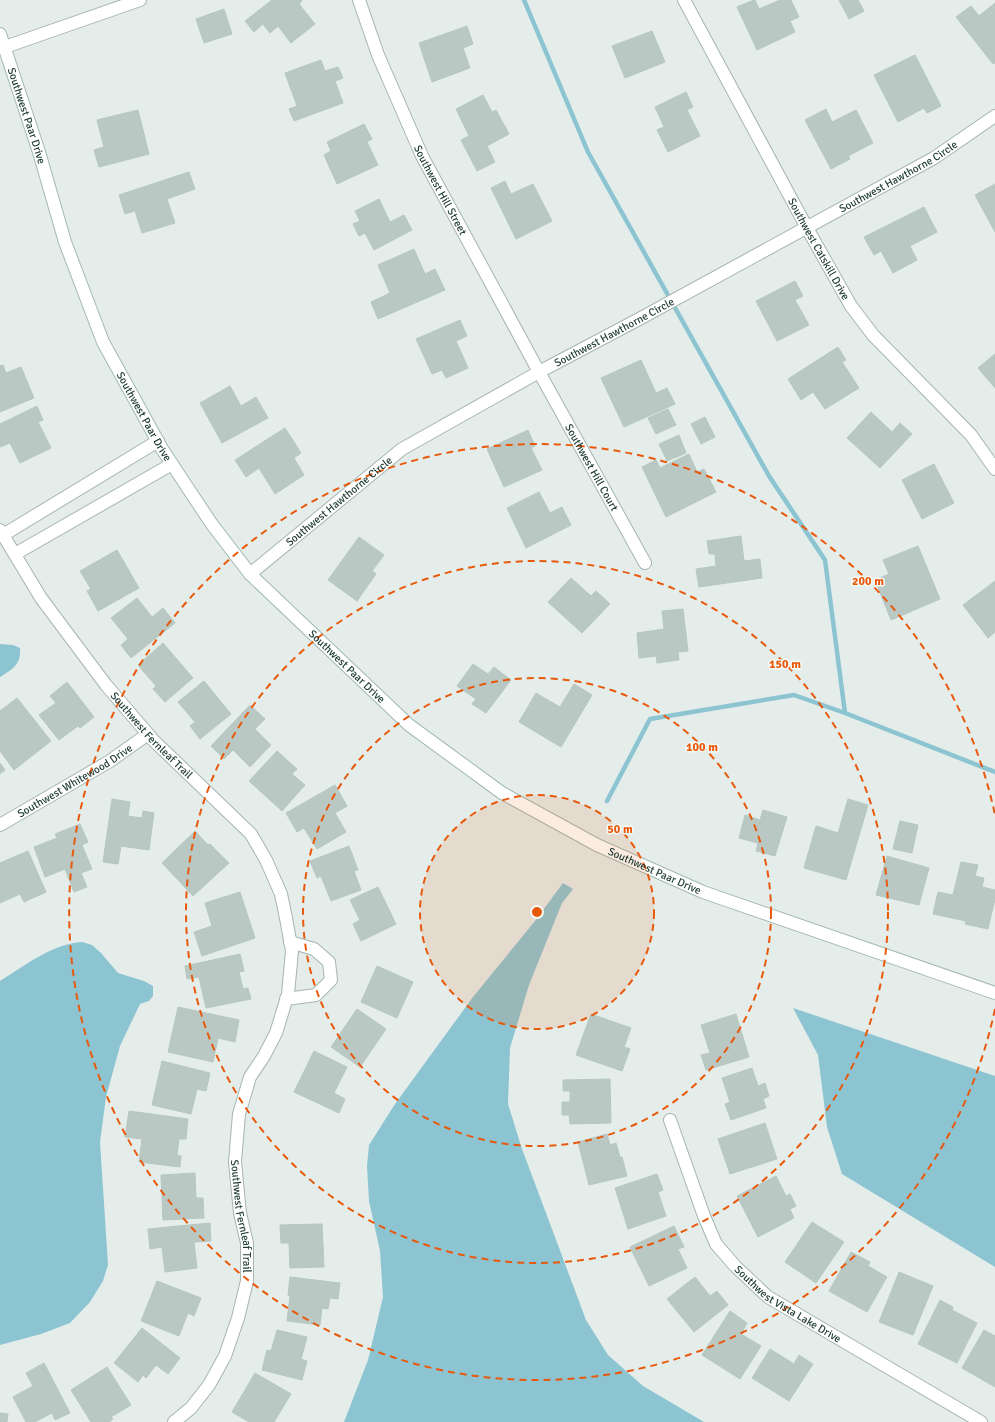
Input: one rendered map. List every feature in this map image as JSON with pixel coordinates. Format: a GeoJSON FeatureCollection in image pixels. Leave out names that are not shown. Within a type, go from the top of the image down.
{"type":"FeatureCollection","features":[{"type":"Feature","properties":{"kind":"street"},"geometry":{"type":"LineString","coordinates":[[5,47],[140,0]]}},
{"type":"Feature","properties":{"kind":"street","name":"Southwest Hill Street"},"geometry":{"type":"LineString","coordinates":[[359,0],[378,55],[422,156],[539,372]]}},
{"type":"Feature","properties":{"kind":"street","name":"Southwest Catskill Drive"},"geometry":{"type":"LineString","coordinates":[[684,0],[807,228],[851,306],[873,334],[971,435],[995,469]]}},
{"type":"Feature","properties":{"kind":"street","name":"Southwest Paar Drive"},"geometry":{"type":"LineString","coordinates":[[0,34],[39,152],[65,242],[104,342],[172,464],[211,522],[250,574],[409,725],[502,793],[597,845],[703,892],[995,993]]}},
{"type":"Feature","properties":{"kind":"street","name":"Southwest Hawthorne Circle"},"geometry":{"type":"LineString","coordinates":[[250,574],[402,449],[539,372],[934,158],[995,116]]}},
{"type":"Feature","properties":{"kind":"street","name":"Southwest Hill Court"},"geometry":{"type":"LineString","coordinates":[[539,372],[645,563]]}},
{"type":"Feature","properties":{"kind":"street"},"geometry":{"type":"LineString","coordinates":[[2,532],[158,441]]}},
{"type":"Feature","properties":{"kind":"street"},"geometry":{"type":"LineString","coordinates":[[15,554],[172,464]]}},
{"type":"Feature","properties":{"kind":"street","name":"Southwest Fernleaf Trail"},"geometry":{"type":"LineString","coordinates":[[2,532],[46,604],[106,685],[148,734],[251,834],[266,860],[281,894],[292,951],[288,994],[276,1033],[264,1056],[250,1077],[239,1114],[236,1162],[240,1213],[247,1243],[247,1281],[238,1318],[225,1356],[208,1385],[191,1408],[174,1422]]}},
{"type":"Feature","properties":{"kind":"street","name":"Southwest Whitewood Drive"},"geometry":{"type":"LineString","coordinates":[[0,825],[110,760],[148,734]]}},
{"type":"Feature","properties":{"kind":"street"},"geometry":{"type":"LineString","coordinates":[[286,999],[316,995],[331,980],[329,962],[314,949],[290,942]]}},
{"type":"Feature","properties":{"kind":"street","name":"Southwest Vista Lake Drive"},"geometry":{"type":"LineString","coordinates":[[670,1120],[704,1216],[716,1244],[735,1266],[768,1297],[981,1422]]}},
{"type":"Feature","properties":{"kind":"water"},"geometry":{"type":"Polygon","coordinates":[[[0,644],[13,645],[20,648],[20,654],[18,663],[0,677],[0,644]]]}},
{"type":"Feature","properties":{"kind":"water"},"geometry":{"type":"Polygon","coordinates":[[[563,883],[573,889],[562,903],[529,985],[510,1048],[508,1104],[522,1149],[586,1320],[608,1355],[643,1386],[704,1422],[344,1422],[368,1360],[383,1297],[380,1251],[369,1201],[367,1166],[369,1145],[395,1104],[473,997],[535,921],[563,883]]]}},
{"type":"Feature","properties":{"kind":"water"},"geometry":{"type":"Polygon","coordinates":[[[82,942],[92,945],[118,973],[144,981],[153,986],[153,996],[149,1001],[140,1004],[120,1046],[106,1097],[100,1142],[108,1265],[103,1281],[90,1302],[70,1323],[41,1334],[0,1345],[0,981],[49,951],[82,942]]]}},
{"type":"Feature","properties":{"kind":"water"},"geometry":{"type":"Polygon","coordinates":[[[793,1008],[995,1076],[995,1267],[842,1174],[827,1127],[818,1055],[793,1008]]]}},
{"type":"Feature","properties":{"kind":"building"},"geometry":{"type":"Polygon","coordinates":[[[272,0],[301,0],[302,1],[299,4],[315,24],[291,43],[278,26],[270,33],[263,24],[254,32],[245,21],[272,0]]]}},
{"type":"Feature","properties":{"kind":"building"},"geometry":{"type":"Polygon","coordinates":[[[754,0],[759,9],[780,0],[791,0],[799,17],[790,21],[795,32],[757,50],[737,7],[754,0]]]}},
{"type":"Feature","properties":{"kind":"building"},"geometry":{"type":"Polygon","coordinates":[[[839,0],[858,0],[864,11],[849,19],[839,0]]]}},
{"type":"Feature","properties":{"kind":"building"},"geometry":{"type":"Polygon","coordinates":[[[995,3],[995,63],[993,64],[956,17],[971,6],[979,16],[995,3]]]}},
{"type":"Feature","properties":{"kind":"building"},"geometry":{"type":"Polygon","coordinates":[[[224,9],[232,34],[204,43],[196,19],[224,9]]]}},
{"type":"Feature","properties":{"kind":"building"},"geometry":{"type":"Polygon","coordinates":[[[467,26],[473,44],[463,48],[470,68],[432,82],[419,43],[467,26]]]}},
{"type":"Feature","properties":{"kind":"building"},"geometry":{"type":"Polygon","coordinates":[[[652,31],[665,62],[625,78],[612,46],[652,31]]]}},
{"type":"Feature","properties":{"kind":"building"},"geometry":{"type":"Polygon","coordinates":[[[915,55],[941,106],[927,113],[924,108],[898,122],[874,75],[915,55]]]}},
{"type":"Feature","properties":{"kind":"building"},"geometry":{"type":"Polygon","coordinates":[[[321,60],[325,71],[338,67],[343,78],[335,81],[343,103],[294,121],[289,109],[297,106],[285,73],[321,60]]]}},
{"type":"Feature","properties":{"kind":"building"},"geometry":{"type":"Polygon","coordinates":[[[686,92],[693,107],[687,110],[700,136],[668,152],[657,130],[664,127],[655,107],[686,92]]]}},
{"type":"Feature","properties":{"kind":"building"},"geometry":{"type":"Polygon","coordinates":[[[483,95],[492,112],[496,110],[509,134],[487,146],[495,162],[477,171],[461,140],[469,136],[456,109],[483,95]]]}},
{"type":"Feature","properties":{"kind":"building"},"geometry":{"type":"Polygon","coordinates":[[[826,109],[832,122],[856,110],[873,143],[848,156],[850,159],[831,169],[805,120],[826,109]]]}},
{"type":"Feature","properties":{"kind":"building"},"geometry":{"type":"Polygon","coordinates":[[[138,110],[149,154],[99,167],[94,150],[104,147],[97,120],[138,110]]]}},
{"type":"Feature","properties":{"kind":"building"},"geometry":{"type":"Polygon","coordinates":[[[364,124],[372,139],[367,142],[378,165],[337,184],[324,155],[331,151],[327,142],[364,124]]]}},
{"type":"Feature","properties":{"kind":"building"},"geometry":{"type":"Polygon","coordinates":[[[189,172],[195,189],[167,199],[175,223],[142,233],[135,211],[125,214],[119,195],[189,172]]]}},
{"type":"Feature","properties":{"kind":"building"},"geometry":{"type":"Polygon","coordinates":[[[505,181],[511,194],[533,184],[552,221],[516,239],[491,188],[505,181]]]}},
{"type":"Feature","properties":{"kind":"building"},"geometry":{"type":"Polygon","coordinates":[[[995,184],[995,232],[975,195],[995,184]]]}},
{"type":"Feature","properties":{"kind":"building"},"geometry":{"type":"Polygon","coordinates":[[[379,199],[390,222],[404,215],[412,230],[374,250],[365,233],[359,236],[353,224],[360,221],[355,211],[379,199]]]}},
{"type":"Feature","properties":{"kind":"building"},"geometry":{"type":"Polygon","coordinates":[[[924,207],[937,232],[910,246],[917,260],[893,273],[881,251],[874,255],[864,237],[924,207]]]}},
{"type":"Feature","properties":{"kind":"building"},"geometry":{"type":"Polygon","coordinates":[[[414,249],[425,274],[435,269],[445,290],[378,319],[371,302],[390,293],[378,265],[414,249]]]}},
{"type":"Feature","properties":{"kind":"building"},"geometry":{"type":"Polygon","coordinates":[[[795,281],[803,296],[795,300],[809,325],[777,341],[756,301],[795,281]]]}},
{"type":"Feature","properties":{"kind":"building"},"geometry":{"type":"Polygon","coordinates":[[[460,320],[467,336],[456,341],[468,368],[446,378],[442,370],[432,374],[416,339],[460,320]]]}},
{"type":"Feature","properties":{"kind":"building"},"geometry":{"type":"Polygon","coordinates":[[[838,347],[846,360],[842,362],[859,388],[825,409],[813,392],[801,400],[788,379],[838,347]]]}},
{"type":"Feature","properties":{"kind":"building"},"geometry":{"type":"Polygon","coordinates":[[[995,354],[995,388],[978,368],[995,354]]]}},
{"type":"Feature","properties":{"kind":"building"},"geometry":{"type":"Polygon","coordinates":[[[641,360],[656,393],[667,388],[675,404],[624,427],[601,378],[641,360]]]}},
{"type":"Feature","properties":{"kind":"building"},"geometry":{"type":"Polygon","coordinates":[[[3,365],[6,373],[21,367],[34,398],[0,412],[0,366],[3,365]]]}},
{"type":"Feature","properties":{"kind":"building"},"geometry":{"type":"Polygon","coordinates":[[[230,386],[241,406],[256,397],[268,418],[222,443],[200,403],[230,386]]]}},
{"type":"Feature","properties":{"kind":"building"},"geometry":{"type":"Polygon","coordinates":[[[37,406],[43,420],[38,422],[51,448],[20,463],[10,443],[0,447],[0,424],[37,406]]]}},
{"type":"Feature","properties":{"kind":"building"},"geometry":{"type":"Polygon","coordinates":[[[668,409],[676,425],[656,434],[648,418],[668,409]]]}},
{"type":"Feature","properties":{"kind":"building"},"geometry":{"type":"Polygon","coordinates":[[[871,412],[892,432],[900,423],[912,434],[880,468],[847,438],[871,412]]]}},
{"type":"Feature","properties":{"kind":"building"},"geometry":{"type":"Polygon","coordinates":[[[705,417],[715,437],[701,444],[691,424],[705,417]]]}},
{"type":"Feature","properties":{"kind":"building"},"geometry":{"type":"Polygon","coordinates":[[[285,428],[301,453],[294,458],[304,475],[275,494],[259,468],[246,477],[235,460],[285,428]]]}},
{"type":"Feature","properties":{"kind":"building"},"geometry":{"type":"Polygon","coordinates":[[[528,430],[535,446],[531,448],[542,470],[504,487],[487,449],[528,430]]]}},
{"type":"Feature","properties":{"kind":"building"},"geometry":{"type":"Polygon","coordinates":[[[679,435],[686,453],[667,461],[659,444],[679,435]]]}},
{"type":"Feature","properties":{"kind":"building"},"geometry":{"type":"Polygon","coordinates":[[[689,454],[697,472],[704,469],[716,492],[666,517],[642,467],[656,460],[660,468],[689,454]]]}},
{"type":"Feature","properties":{"kind":"building"},"geometry":{"type":"Polygon","coordinates":[[[934,464],[954,503],[922,519],[902,480],[934,464]]]}},
{"type":"Feature","properties":{"kind":"building"},"geometry":{"type":"Polygon","coordinates":[[[539,492],[550,513],[562,507],[571,525],[526,548],[507,508],[539,492]]]}},
{"type":"Feature","properties":{"kind":"building"},"geometry":{"type":"Polygon","coordinates":[[[741,536],[744,561],[760,559],[762,578],[699,587],[696,569],[716,566],[715,554],[709,554],[707,541],[741,536]]]}},
{"type":"Feature","properties":{"kind":"building"},"geometry":{"type":"Polygon","coordinates":[[[359,537],[384,555],[372,571],[376,574],[357,601],[328,580],[359,537]]]}},
{"type":"Feature","properties":{"kind":"building"},"geometry":{"type":"Polygon","coordinates":[[[918,546],[940,599],[891,620],[875,580],[889,574],[883,560],[918,546]]]}},
{"type":"Feature","properties":{"kind":"building"},"geometry":{"type":"Polygon","coordinates":[[[117,550],[139,588],[98,611],[87,591],[91,589],[80,571],[117,550]]]}},
{"type":"Feature","properties":{"kind":"building"},"geometry":{"type":"Polygon","coordinates":[[[571,578],[591,596],[596,591],[610,604],[582,633],[548,602],[571,578]]]}},
{"type":"Feature","properties":{"kind":"building"},"geometry":{"type":"Polygon","coordinates":[[[995,581],[995,632],[988,638],[963,605],[995,581]]]}},
{"type":"Feature","properties":{"kind":"building"},"geometry":{"type":"Polygon","coordinates":[[[137,598],[152,617],[163,608],[175,623],[131,658],[121,645],[128,639],[111,618],[137,598]]]}},
{"type":"Feature","properties":{"kind":"building"},"geometry":{"type":"Polygon","coordinates":[[[683,609],[688,651],[678,652],[679,660],[657,663],[656,656],[639,658],[637,633],[664,629],[662,611],[683,609]]]}},
{"type":"Feature","properties":{"kind":"building"},"geometry":{"type":"Polygon","coordinates":[[[163,643],[193,678],[165,702],[153,689],[156,686],[138,665],[163,643]]]}},
{"type":"Feature","properties":{"kind":"building"},"geometry":{"type":"Polygon","coordinates":[[[473,664],[488,674],[494,667],[511,680],[486,713],[472,704],[476,699],[457,686],[473,664]]]}},
{"type":"Feature","properties":{"kind":"building"},"geometry":{"type":"Polygon","coordinates":[[[204,681],[231,714],[200,739],[190,726],[195,722],[178,702],[204,681]]]}},
{"type":"Feature","properties":{"kind":"building"},"geometry":{"type":"Polygon","coordinates":[[[67,682],[94,717],[80,728],[78,726],[59,740],[39,715],[56,703],[50,696],[67,682]]]}},
{"type":"Feature","properties":{"kind":"building"},"geometry":{"type":"Polygon","coordinates":[[[574,684],[592,695],[561,747],[519,722],[536,693],[560,707],[574,684]]]}},
{"type":"Feature","properties":{"kind":"building"},"geometry":{"type":"Polygon","coordinates":[[[17,698],[51,741],[14,770],[0,751],[0,711],[17,698]]]}},
{"type":"Feature","properties":{"kind":"building"},"geometry":{"type":"Polygon","coordinates":[[[250,705],[265,719],[255,729],[271,745],[250,767],[233,750],[224,759],[211,746],[250,705]]]}},
{"type":"Feature","properties":{"kind":"building"},"geometry":{"type":"Polygon","coordinates":[[[277,751],[297,769],[292,774],[305,785],[282,811],[249,781],[277,751]]]}},
{"type":"Feature","properties":{"kind":"building"},"geometry":{"type":"Polygon","coordinates":[[[0,763],[5,770],[0,774],[0,763]]]}},
{"type":"Feature","properties":{"kind":"building"},"geometry":{"type":"Polygon","coordinates":[[[335,785],[347,806],[335,813],[346,832],[317,849],[304,828],[297,832],[286,813],[335,785]]]}},
{"type":"Feature","properties":{"kind":"building"},"geometry":{"type":"Polygon","coordinates":[[[112,799],[130,802],[128,816],[142,818],[143,811],[154,813],[149,850],[121,846],[118,864],[103,862],[112,799]]]}},
{"type":"Feature","properties":{"kind":"building"},"geometry":{"type":"Polygon","coordinates":[[[848,799],[868,805],[846,880],[804,868],[816,826],[838,833],[848,799]]]}},
{"type":"Feature","properties":{"kind":"building"},"geometry":{"type":"Polygon","coordinates":[[[763,810],[787,817],[775,856],[756,851],[758,843],[739,838],[745,815],[760,820],[763,810]]]}},
{"type":"Feature","properties":{"kind":"building"},"geometry":{"type":"Polygon","coordinates":[[[900,821],[918,825],[912,853],[893,849],[900,821]]]}},
{"type":"Feature","properties":{"kind":"building"},"geometry":{"type":"Polygon","coordinates":[[[80,824],[88,842],[82,845],[92,869],[81,873],[87,887],[74,892],[65,869],[45,877],[34,847],[57,838],[55,834],[80,824]]]}},
{"type":"Feature","properties":{"kind":"building"},"geometry":{"type":"Polygon","coordinates":[[[195,831],[208,845],[210,844],[229,863],[193,896],[162,863],[195,831]]]}},
{"type":"Feature","properties":{"kind":"building"},"geometry":{"type":"Polygon","coordinates":[[[349,846],[358,870],[354,871],[361,890],[331,901],[321,876],[317,878],[310,861],[349,846]]]}},
{"type":"Feature","properties":{"kind":"building"},"geometry":{"type":"Polygon","coordinates":[[[28,851],[46,892],[24,902],[20,894],[0,903],[0,863],[28,851]]]}},
{"type":"Feature","properties":{"kind":"building"},"geometry":{"type":"Polygon","coordinates":[[[887,856],[929,868],[919,905],[876,895],[887,856]]]}},
{"type":"Feature","properties":{"kind":"building"},"geometry":{"type":"Polygon","coordinates":[[[961,862],[978,865],[975,876],[984,878],[982,887],[995,890],[995,899],[988,929],[965,924],[966,921],[933,914],[938,892],[953,895],[961,862]]]}},
{"type":"Feature","properties":{"kind":"building"},"geometry":{"type":"Polygon","coordinates":[[[378,887],[396,924],[361,941],[353,924],[360,920],[350,900],[378,887]]]}},
{"type":"Feature","properties":{"kind":"building"},"geometry":{"type":"Polygon","coordinates":[[[240,892],[255,938],[202,956],[194,932],[212,926],[205,903],[240,892]]]}},
{"type":"Feature","properties":{"kind":"building"},"geometry":{"type":"Polygon","coordinates":[[[240,954],[244,971],[239,972],[243,989],[248,988],[251,999],[206,1008],[199,977],[187,979],[185,966],[240,954]]]}},
{"type":"Feature","properties":{"kind":"building"},"geometry":{"type":"Polygon","coordinates":[[[377,966],[413,982],[397,1018],[361,1002],[377,966]]]}},
{"type":"Feature","properties":{"kind":"building"},"geometry":{"type":"Polygon","coordinates":[[[178,1007],[239,1020],[235,1042],[218,1038],[213,1062],[168,1052],[178,1007]]]}},
{"type":"Feature","properties":{"kind":"building"},"geometry":{"type":"Polygon","coordinates":[[[357,1009],[386,1029],[360,1067],[331,1047],[357,1009]]]}},
{"type":"Feature","properties":{"kind":"building"},"geometry":{"type":"Polygon","coordinates":[[[591,1014],[631,1028],[624,1047],[630,1049],[622,1071],[576,1055],[591,1014]]]}},
{"type":"Feature","properties":{"kind":"building"},"geometry":{"type":"Polygon","coordinates":[[[736,1014],[749,1057],[706,1070],[701,1055],[710,1053],[701,1025],[736,1014]]]}},
{"type":"Feature","properties":{"kind":"building"},"geometry":{"type":"Polygon","coordinates":[[[314,1051],[347,1067],[334,1093],[345,1099],[339,1113],[294,1092],[314,1051]]]}},
{"type":"Feature","properties":{"kind":"building"},"geometry":{"type":"Polygon","coordinates":[[[162,1061],[210,1073],[206,1091],[197,1089],[191,1114],[152,1105],[162,1061]]]}},
{"type":"Feature","properties":{"kind":"building"},"geometry":{"type":"Polygon","coordinates":[[[752,1068],[758,1086],[765,1083],[769,1096],[763,1099],[766,1108],[731,1120],[725,1104],[730,1102],[722,1078],[752,1068]]]}},
{"type":"Feature","properties":{"kind":"building"},"geometry":{"type":"Polygon","coordinates":[[[610,1079],[611,1123],[570,1124],[569,1115],[562,1115],[562,1102],[570,1102],[570,1091],[563,1091],[563,1080],[610,1079]]]}},
{"type":"Feature","properties":{"kind":"building"},"geometry":{"type":"Polygon","coordinates":[[[129,1111],[188,1119],[186,1139],[179,1139],[177,1155],[181,1156],[180,1167],[139,1162],[142,1139],[125,1137],[129,1111]]]}},
{"type":"Feature","properties":{"kind":"building"},"geometry":{"type":"Polygon","coordinates":[[[765,1123],[777,1159],[730,1174],[718,1139],[765,1123]]]}},
{"type":"Feature","properties":{"kind":"building"},"geometry":{"type":"Polygon","coordinates":[[[607,1134],[610,1145],[616,1143],[620,1157],[622,1157],[627,1176],[589,1185],[578,1142],[607,1134]]]}},
{"type":"Feature","properties":{"kind":"building"},"geometry":{"type":"Polygon","coordinates":[[[195,1173],[196,1198],[203,1198],[204,1218],[163,1220],[161,1175],[195,1173]]]}},
{"type":"Feature","properties":{"kind":"building"},"geometry":{"type":"Polygon","coordinates":[[[657,1174],[663,1190],[658,1192],[666,1216],[628,1229],[615,1188],[657,1174]]]}},
{"type":"Feature","properties":{"kind":"building"},"geometry":{"type":"Polygon","coordinates":[[[776,1176],[786,1196],[790,1194],[796,1206],[790,1209],[794,1218],[758,1237],[737,1196],[776,1176]]]}},
{"type":"Feature","properties":{"kind":"building"},"geometry":{"type":"Polygon","coordinates":[[[812,1222],[844,1242],[816,1283],[785,1262],[812,1222]]]}},
{"type":"Feature","properties":{"kind":"building"},"geometry":{"type":"Polygon","coordinates":[[[210,1223],[211,1241],[194,1242],[197,1268],[165,1272],[162,1247],[150,1249],[148,1229],[210,1223]]]}},
{"type":"Feature","properties":{"kind":"building"},"geometry":{"type":"Polygon","coordinates":[[[322,1224],[324,1267],[290,1268],[289,1243],[281,1243],[280,1225],[322,1224]]]}},
{"type":"Feature","properties":{"kind":"building"},"geometry":{"type":"Polygon","coordinates":[[[674,1226],[684,1247],[678,1249],[687,1268],[649,1286],[630,1247],[674,1226]]]}},
{"type":"Feature","properties":{"kind":"building"},"geometry":{"type":"Polygon","coordinates":[[[851,1252],[870,1262],[868,1266],[887,1277],[867,1312],[829,1291],[851,1252]]]}},
{"type":"Feature","properties":{"kind":"building"},"geometry":{"type":"Polygon","coordinates":[[[899,1272],[933,1286],[913,1335],[879,1322],[899,1272]]]}},
{"type":"Feature","properties":{"kind":"building"},"geometry":{"type":"Polygon","coordinates":[[[290,1277],[340,1283],[338,1299],[330,1298],[328,1309],[322,1308],[320,1325],[287,1321],[290,1296],[288,1295],[290,1277]]]}},
{"type":"Feature","properties":{"kind":"building"},"geometry":{"type":"Polygon","coordinates":[[[695,1277],[710,1296],[717,1291],[728,1305],[694,1332],[667,1299],[695,1277]]]}},
{"type":"Feature","properties":{"kind":"building"},"geometry":{"type":"Polygon","coordinates":[[[157,1281],[201,1298],[194,1316],[188,1313],[179,1336],[141,1321],[157,1281]]]}},
{"type":"Feature","properties":{"kind":"building"},"geometry":{"type":"Polygon","coordinates":[[[940,1300],[953,1307],[952,1310],[977,1323],[957,1363],[918,1344],[940,1300]]]}},
{"type":"Feature","properties":{"kind":"building"},"geometry":{"type":"Polygon","coordinates":[[[730,1311],[747,1323],[741,1334],[761,1346],[740,1379],[702,1355],[730,1311]]]}},
{"type":"Feature","properties":{"kind":"building"},"geometry":{"type":"Polygon","coordinates":[[[142,1328],[180,1358],[168,1374],[156,1365],[146,1378],[143,1375],[138,1382],[114,1363],[142,1328]]]}},
{"type":"Feature","properties":{"kind":"building"},"geometry":{"type":"Polygon","coordinates":[[[277,1330],[307,1337],[301,1359],[307,1361],[302,1380],[262,1370],[267,1350],[271,1351],[277,1330]]]}},
{"type":"Feature","properties":{"kind":"building"},"geometry":{"type":"Polygon","coordinates":[[[984,1330],[995,1336],[995,1387],[962,1368],[984,1330]]]}},
{"type":"Feature","properties":{"kind":"building"},"geometry":{"type":"Polygon","coordinates":[[[770,1349],[794,1364],[799,1355],[813,1364],[789,1401],[752,1378],[770,1349]]]}},
{"type":"Feature","properties":{"kind":"building"},"geometry":{"type":"Polygon","coordinates":[[[44,1363],[70,1413],[55,1420],[52,1413],[35,1422],[26,1422],[13,1397],[33,1386],[26,1373],[44,1363]]]}},
{"type":"Feature","properties":{"kind":"building"},"geometry":{"type":"Polygon","coordinates":[[[107,1367],[131,1405],[111,1417],[113,1419],[109,1422],[91,1422],[71,1390],[107,1367]]]}},
{"type":"Feature","properties":{"kind":"building"},"geometry":{"type":"Polygon","coordinates":[[[255,1373],[291,1394],[274,1422],[249,1422],[232,1412],[255,1373]]]}},
{"type":"Feature","properties":{"kind":"building"},"geometry":{"type":"Polygon","coordinates":[[[0,1413],[8,1414],[7,1422],[0,1422],[0,1413]]]}},
{"type":"Feature","properties":{"kind":"waterway"},"geometry":{"type":"LineString","coordinates":[[524,0],[588,152],[769,476],[825,560],[845,713]]}},
{"type":"Feature","properties":{"kind":"waterway"},"geometry":{"type":"LineString","coordinates":[[607,801],[650,719],[794,695],[845,713],[995,772]]}}]}
